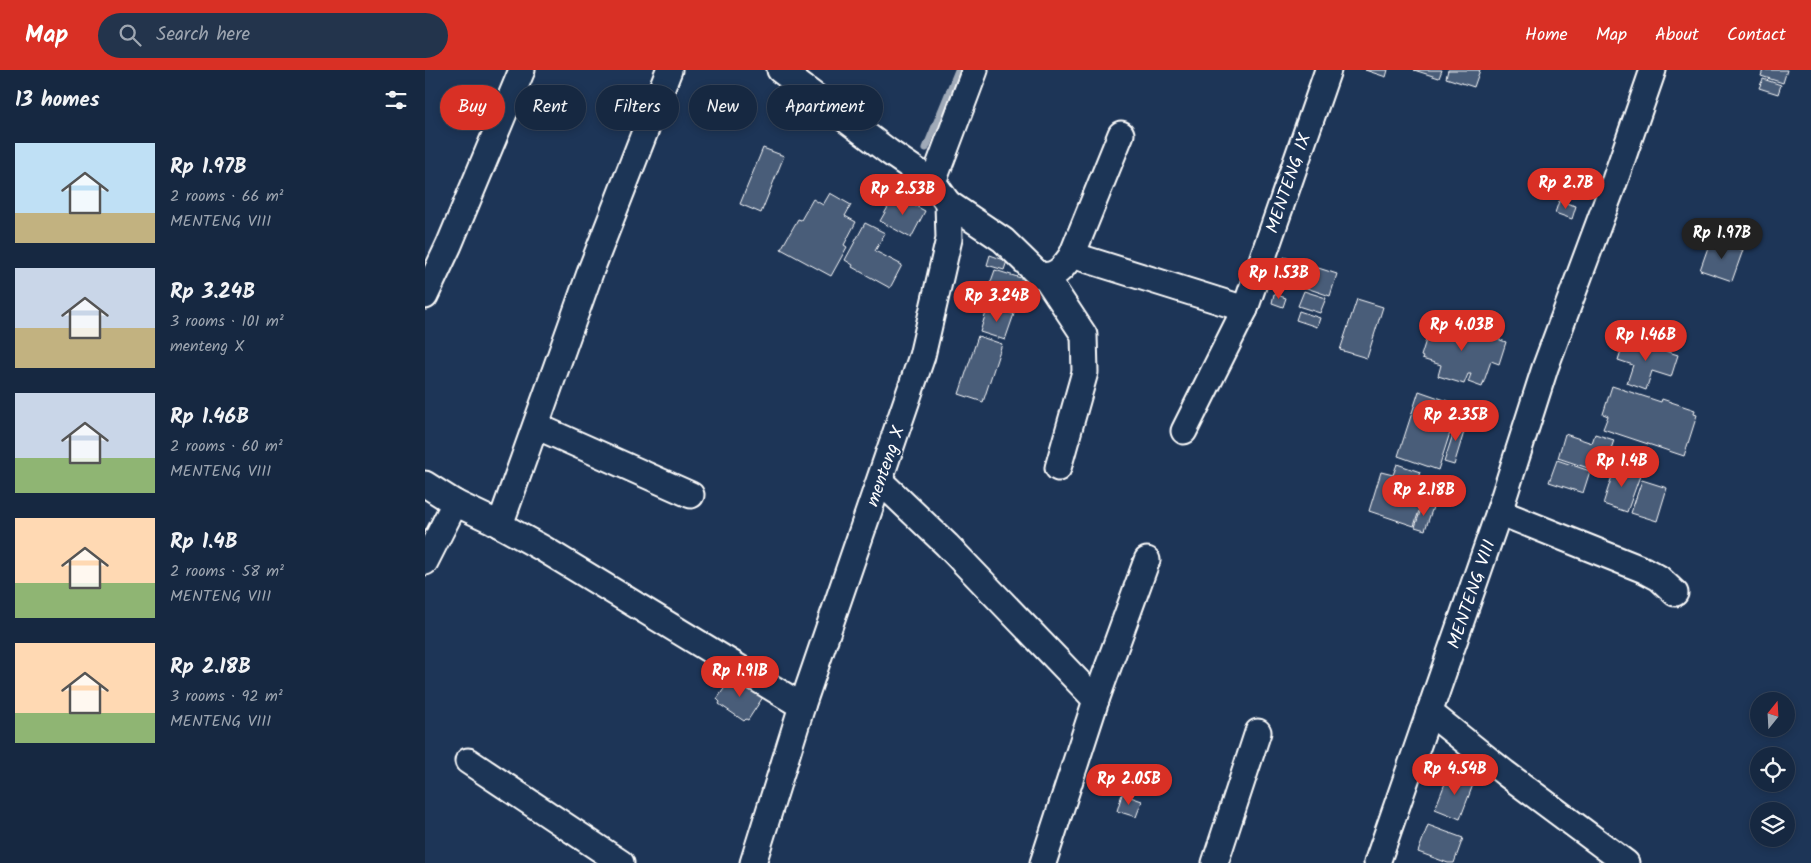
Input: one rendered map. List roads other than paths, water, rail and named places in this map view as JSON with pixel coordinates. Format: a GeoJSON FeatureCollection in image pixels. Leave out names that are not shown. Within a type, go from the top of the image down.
{"type":"FeatureCollection","features":[{"type":"Feature","properties":{"kind":"street"},"geometry":{"type":"LineString","coordinates":[[425,296],[449,244],[522,70]]}},
{"type":"Feature","properties":{"kind":"street"},"geometry":{"type":"LineString","coordinates":[[500,525],[591,270],[669,70]]}},
{"type":"Feature","properties":{"kind":"street"},"geometry":{"type":"LineString","coordinates":[[933,182],[975,70]]}},
{"type":"Feature","properties":{"kind":"street","name":"MENTENG IX"},"geometry":{"type":"LineString","coordinates":[[1184,431],[1245,309],[1328,70]]}},
{"type":"Feature","properties":{"kind":"street","name":"MENTENG VIII"},"geometry":{"type":"LineString","coordinates":[[1377,863],[1499,512],[1545,368],[1615,180],[1653,70]]}},
{"type":"Feature","properties":{"kind":"street"},"geometry":{"type":"LineString","coordinates":[[787,72],[889,152],[933,182],[948,203],[1003,240],[1039,275],[1054,275],[1062,269],[1072,255],[1121,134]]}},
{"type":"Feature","properties":{"kind":"street","name":"menteng X"},"geometry":{"type":"LineString","coordinates":[[753,863],[802,706],[880,481],[924,346],[949,239],[948,203]]}},
{"type":"Feature","properties":{"kind":"street"},"geometry":{"type":"LineString","coordinates":[[1072,255],[1245,309]]}},
{"type":"Feature","properties":{"kind":"street"},"geometry":{"type":"LineString","coordinates":[[1045,276],[1084,335],[1085,372],[1058,468]]}},
{"type":"Feature","properties":{"kind":"street"},"geometry":{"type":"LineString","coordinates":[[536,426],[691,495]]}},
{"type":"Feature","properties":{"kind":"street"},"geometry":{"type":"LineString","coordinates":[[880,481],[947,545],[1096,700]]}},
{"type":"Feature","properties":{"kind":"street"},"geometry":{"type":"LineString","coordinates":[[425,484],[455,503],[542,548],[802,706]]}},
{"type":"Feature","properties":{"kind":"street"},"geometry":{"type":"LineString","coordinates":[[425,562],[455,503]]}},
{"type":"Feature","properties":{"kind":"street"},"geometry":{"type":"LineString","coordinates":[[1499,512],[1644,570],[1659,578],[1675,593]]}},
{"type":"Feature","properties":{"kind":"street"},"geometry":{"type":"LineString","coordinates":[[1043,863],[1096,700],[1147,560]]}},
{"type":"Feature","properties":{"kind":"street"},"geometry":{"type":"LineString","coordinates":[[1429,712],[1505,773],[1626,863]]}},
{"type":"Feature","properties":{"kind":"street"},"geometry":{"type":"LineString","coordinates":[[1215,863],[1258,732]]}},
{"type":"Feature","properties":{"kind":"street"},"geometry":{"type":"LineString","coordinates":[[468,761],[621,863]]}},
{"type":"Feature","properties":{"kind":"waterway"},"geometry":{"type":"LineString","coordinates":[[926,148],[958,70]]}}]}
